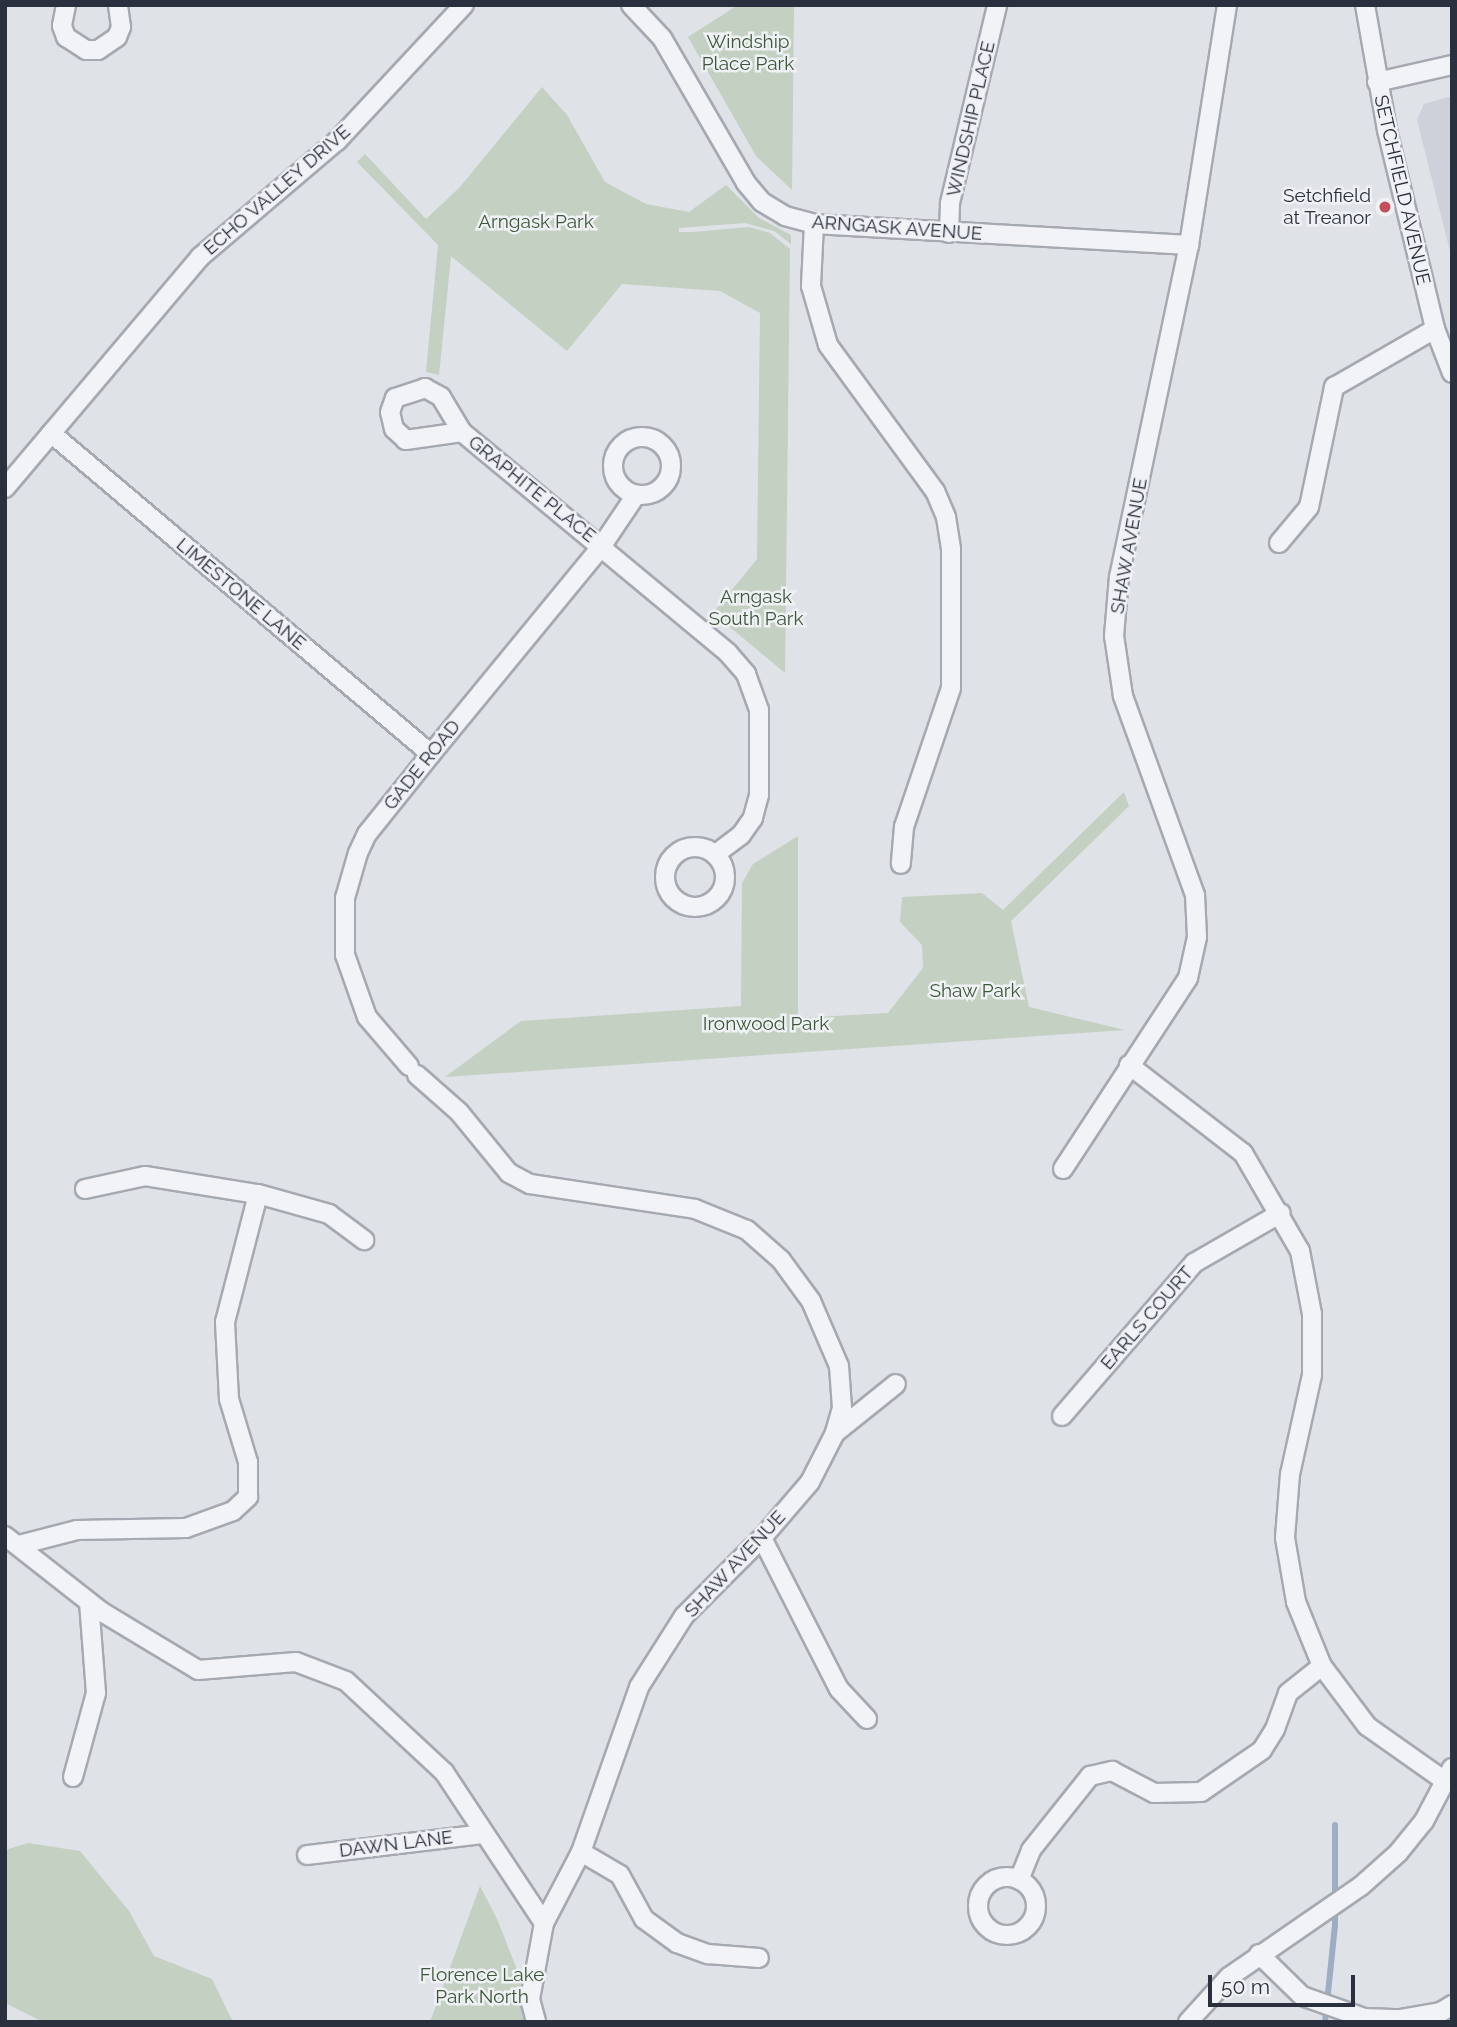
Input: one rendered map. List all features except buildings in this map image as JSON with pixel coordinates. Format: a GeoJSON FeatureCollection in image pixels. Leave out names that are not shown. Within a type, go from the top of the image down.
{"type":"FeatureCollection","features":[{"type":"Feature","properties":{"kind":"street"},"geometry":{"type":"LineString","coordinates":[[66,5],[62,26],[66,37],[86,50],[97,50],[117,37],[121,26],[118,5]]}},
{"type":"Feature","properties":{"kind":"street","name":"ECHO VALLEY DRIVE"},"geometry":{"type":"LineString","coordinates":[[443,23],[448,5]]}},
{"type":"Feature","properties":{"kind":"street","name":"ECHO VALLEY DRIVE"},"geometry":{"type":"LineString","coordinates":[[5,488],[200,257],[337,141],[443,23],[464,5]]}},
{"type":"Feature","properties":{"kind":"street","name":"ARNGASK AVENUE"},"geometry":{"type":"LineString","coordinates":[[631,5],[662,38],[746,183],[762,202],[785,216],[814,224],[1189,245]]}},
{"type":"Feature","properties":{"kind":"street","name":"WINDSHIP PLACE"},"geometry":{"type":"LineString","coordinates":[[949,233],[950,203],[998,5]]}},
{"type":"Feature","properties":{"kind":"street","name":"SHAW AVENUE"},"geometry":{"type":"LineString","coordinates":[[1063,1169],[1188,978],[1197,937],[1195,895],[1123,696],[1114,636],[1119,577],[1189,245],[1227,5]]}},
{"type":"Feature","properties":{"kind":"street","name":"SETCHFIELD AVENUE"},"geometry":{"type":"LineString","coordinates":[[1365,5],[1377,82],[1435,329],[1452,373]]}},
{"type":"Feature","properties":{"kind":"street"},"geometry":{"type":"LineString","coordinates":[[1377,82],[1452,65]]}},
{"type":"Feature","properties":{"kind":"street"},"geometry":{"type":"LineString","coordinates":[[814,224],[811,286],[828,345],[935,491],[946,517],[951,550],[951,688],[904,827],[901,864]]}},
{"type":"Feature","properties":{"kind":"street"},"geometry":{"type":"LineString","coordinates":[[1279,543],[1309,507],[1334,387],[1435,329]]}},
{"type":"Feature","properties":{"kind":"street","name":"GRAPHITE PLACE"},"geometry":{"type":"LineString","coordinates":[[462,432],[728,653],[746,674],[760,710],[760,795],[753,818],[741,835],[716,854]]}},
{"type":"Feature","properties":{"kind":"street","name":"LIMESTONE LANE"},"geometry":{"type":"LineString","coordinates":[[51,433],[430,754]]}},
{"type":"Feature","properties":{"kind":"street","name":"GADE ROAD"},"geometry":{"type":"LineString","coordinates":[[636,495],[601,547],[430,754],[368,834],[350,874],[343,921],[354,989],[367,1017],[413,1071],[459,1112],[509,1172],[530,1184],[695,1209],[747,1230],[781,1260],[811,1301],[839,1366],[842,1408],[835,1433]]}},
{"type":"Feature","properties":{"kind":"street"},"geometry":{"type":"LineString","coordinates":[[1129,1066],[1243,1153],[1300,1251],[1311,1314],[1312,1376],[1290,1474],[1285,1538],[1296,1602],[1322,1666],[1367,1726],[1448,1774],[1424,1821],[1380,1870],[1259,1954],[1207,1997],[1188,2022]]}},
{"type":"Feature","properties":{"kind":"street"},"geometry":{"type":"LineString","coordinates":[[85,1189],[145,1176],[258,1194],[329,1214],[364,1240]]}},
{"type":"Feature","properties":{"kind":"street"},"geometry":{"type":"LineString","coordinates":[[12,1540],[77,1531],[186,1528],[233,1511],[248,1497],[248,1462],[229,1399],[225,1322],[258,1194]]}},
{"type":"Feature","properties":{"kind":"street","name":"EARLS COURT"},"geometry":{"type":"LineString","coordinates":[[1062,1416],[1194,1262],[1280,1213]]}},
{"type":"Feature","properties":{"kind":"street","name":"SHAW AVENUE"},"geometry":{"type":"LineString","coordinates":[[536,2022],[530,1999],[544,1923],[582,1852],[639,1687],[684,1616],[762,1538],[810,1482],[835,1433],[896,1384]]}},
{"type":"Feature","properties":{"kind":"street"},"geometry":{"type":"LineString","coordinates":[[762,1538],[839,1689],[867,1719]]}},
{"type":"Feature","properties":{"kind":"street"},"geometry":{"type":"LineString","coordinates":[[12,1540],[89,1602],[198,1670],[296,1662],[346,1681],[444,1772],[544,1923]]}},
{"type":"Feature","properties":{"kind":"street"},"geometry":{"type":"LineString","coordinates":[[73,1777],[96,1693],[89,1602]]}},
{"type":"Feature","properties":{"kind":"street"},"geometry":{"type":"LineString","coordinates":[[1019,1880],[1031,1850],[1090,1776],[1123,1773],[1154,1793],[1170,1796],[1209,1788],[1262,1750],[1287,1693],[1322,1666]]}},
{"type":"Feature","properties":{"kind":"street","name":"DAWN LANE"},"geometry":{"type":"LineString","coordinates":[[307,1855],[485,1834]]}},
{"type":"Feature","properties":{"kind":"street"},"geometry":{"type":"LineString","coordinates":[[582,1852],[620,1875],[644,1919],[677,1943],[708,1954],[759,1958]]}},
{"type":"Feature","properties":{"kind":"street"},"geometry":{"type":"LineString","coordinates":[[1259,1954],[1302,1996],[1363,2020],[1399,2020],[1441,2012],[1452,2005]]}},
{"type":"Feature","properties":{"kind":"shaded area"},"geometry":{"type":"Polygon","coordinates":[[[1452,96],[1452,259],[1417,120],[1424,104],[1452,96]]]}},
{"type":"Feature","properties":{"kind":"green space","name":"Windship Place Park"},"geometry":{"type":"Polygon","coordinates":[[[738,5],[794,5],[792,190],[756,156],[688,37],[738,5]]]}},
{"type":"Feature","properties":{"kind":"green space","name":"Arngask Park"},"geometry":{"type":"Polygon","coordinates":[[[542,87],[567,115],[605,182],[646,204],[689,212],[726,185],[759,218],[791,235],[791,244],[774,231],[745,223],[679,228],[679,232],[693,232],[749,227],[770,233],[790,249],[785,673],[713,613],[757,559],[760,313],[720,291],[622,284],[567,351],[451,256],[439,375],[426,372],[438,245],[357,162],[365,154],[426,219],[460,187],[542,87]]]}},
{"type":"Feature","properties":{"kind":"green space"},"geometry":{"type":"Polygon","coordinates":[[[1124,792],[1129,806],[1011,921],[1029,1007],[1125,1030],[445,1077],[521,1021],[741,1006],[742,883],[753,864],[798,836],[798,1018],[888,1013],[923,968],[922,945],[900,922],[902,897],[982,893],[1003,910],[1124,792]]]}},
{"type":"Feature","properties":{"kind":"green space"},"geometry":{"type":"Polygon","coordinates":[[[28,1843],[80,1851],[129,1911],[154,1956],[212,1979],[233,2022],[43,2022],[5,2003],[5,1850],[28,1843]]]}},
{"type":"Feature","properties":{"kind":"green space","name":"Florence Lake Park North"},"geometry":{"type":"Polygon","coordinates":[[[480,1886],[497,1919],[538,2022],[430,2022],[480,1886]]]}},
{"type":"Feature","properties":{"kind":"waterway"},"geometry":{"type":"LineString","coordinates":[[1325,2022],[1335,1926],[1335,1825]]}},
{"type":"Feature","properties":{"kind":"place","name":"Setchfield at Treanor"},"geometry":{"type":"Point","coordinates":[1385,207]}},
{"type":"Feature","properties":{"kind":"park label","name":"Arngask South Park"},"geometry":{"type":"Point","coordinates":[756,608]}},
{"type":"Feature","properties":{"kind":"park label","name":"Shaw Park"},"geometry":{"type":"Point","coordinates":[975,991]}},
{"type":"Feature","properties":{"kind":"park label","name":"Ironwood Park"},"geometry":{"type":"Point","coordinates":[766,1024]}}]}
